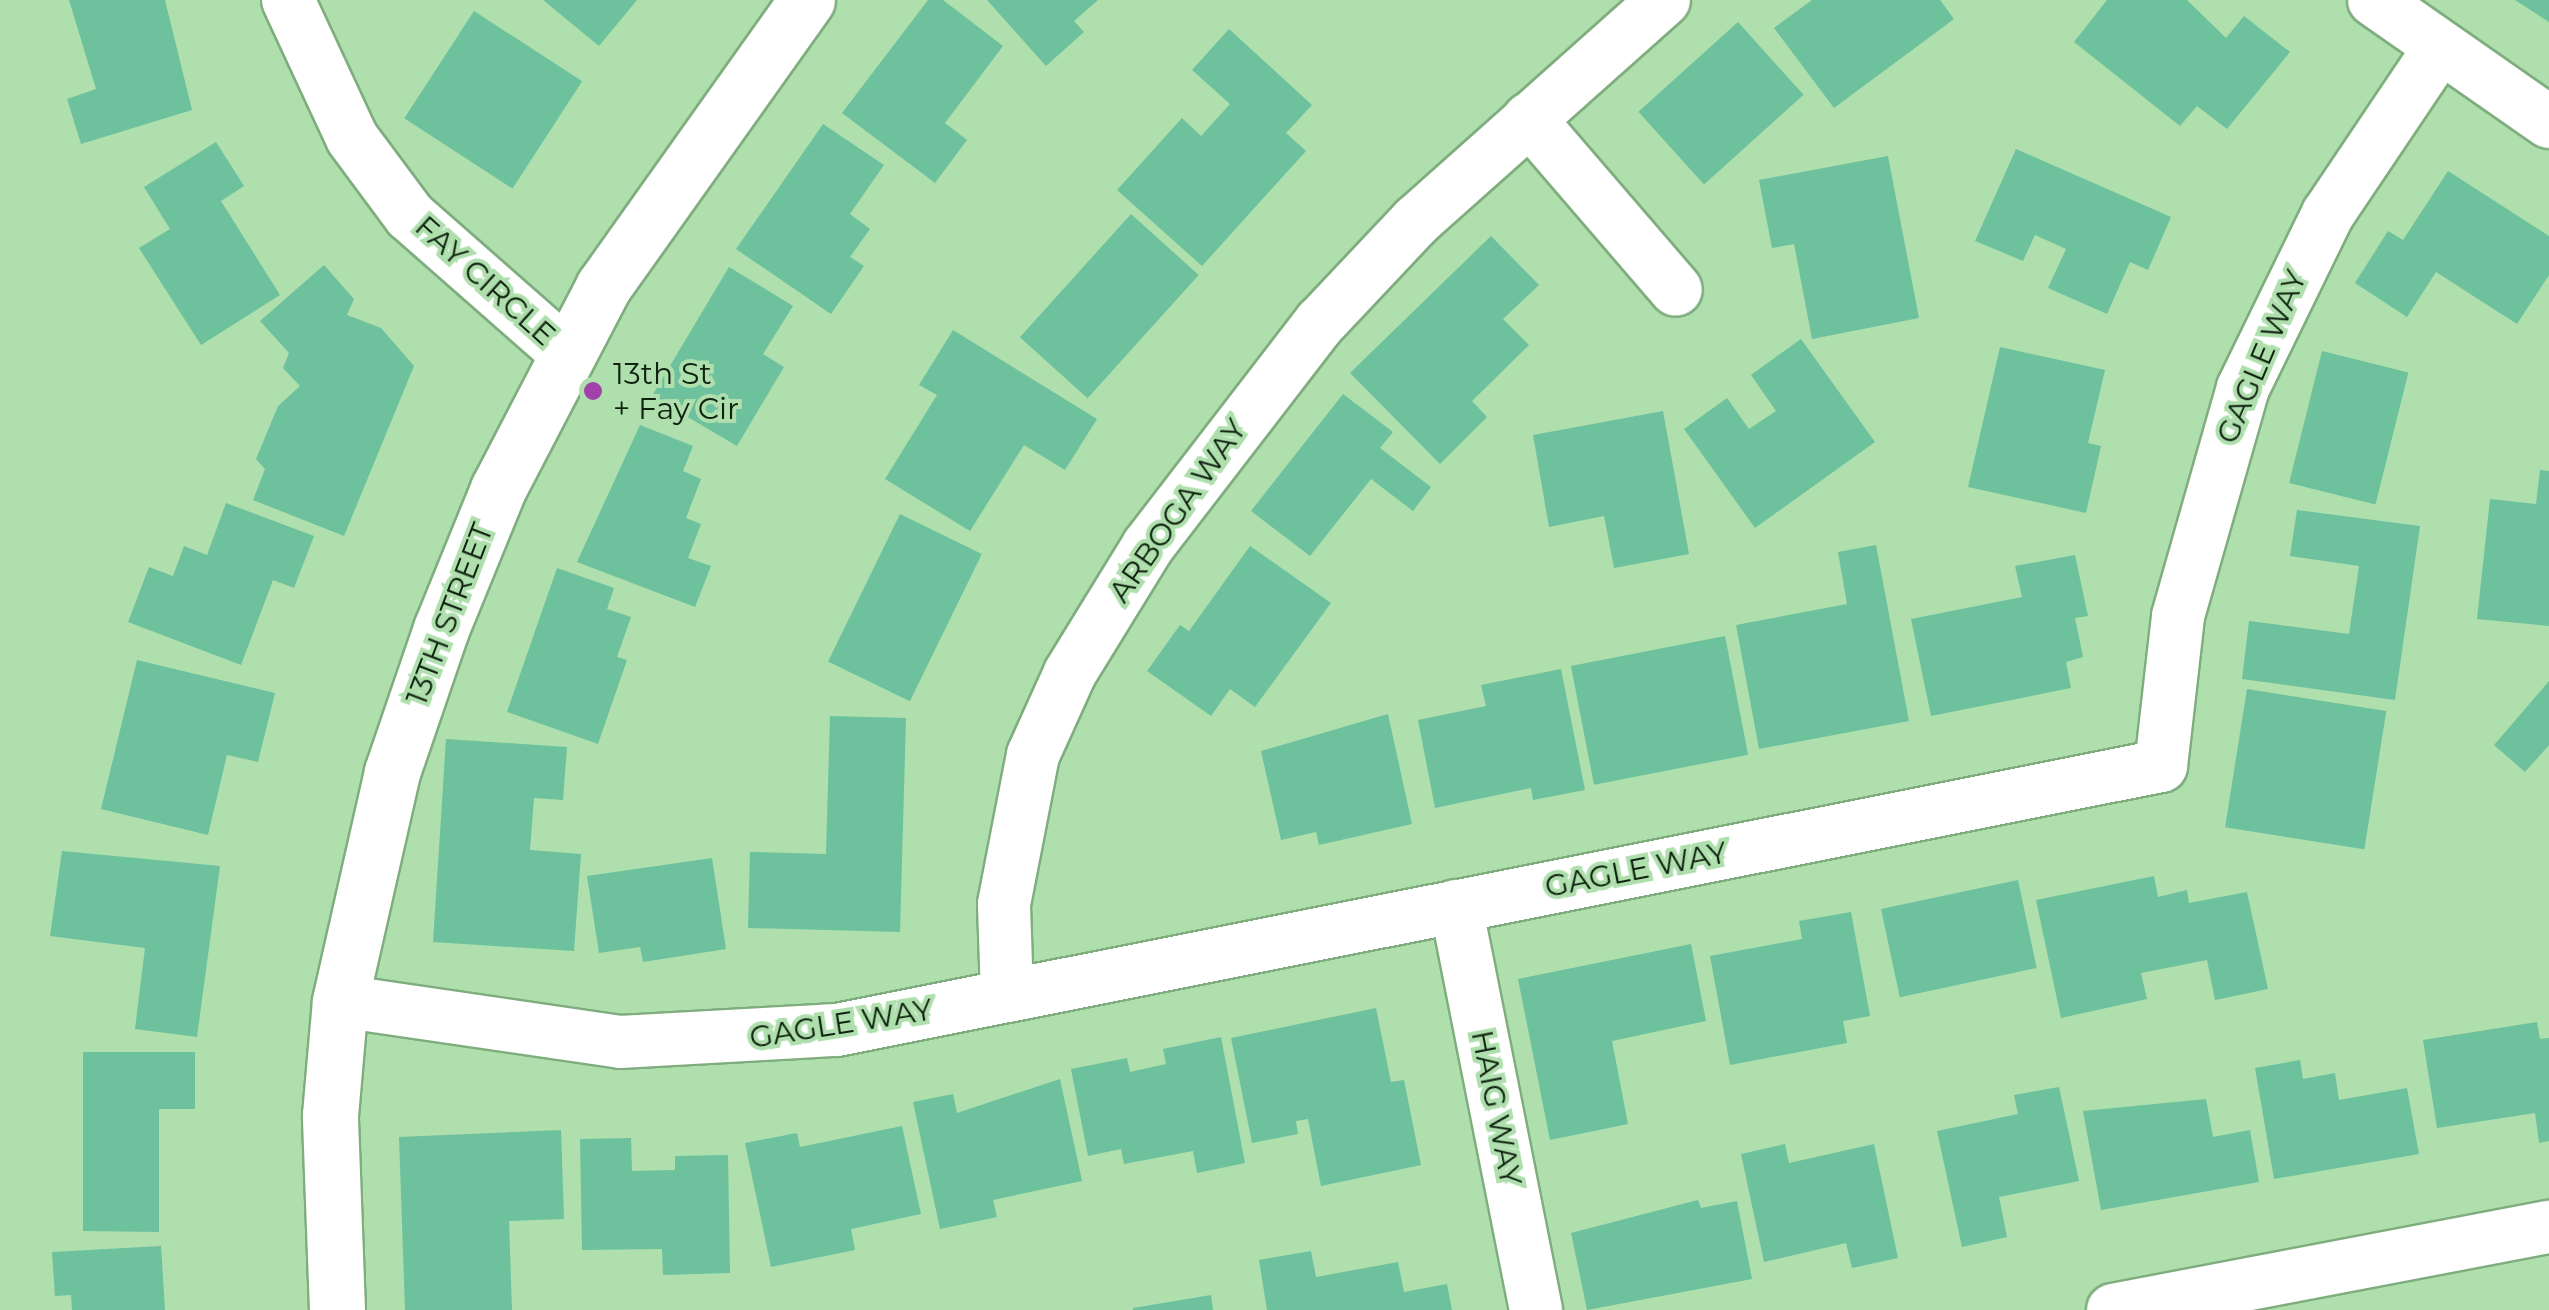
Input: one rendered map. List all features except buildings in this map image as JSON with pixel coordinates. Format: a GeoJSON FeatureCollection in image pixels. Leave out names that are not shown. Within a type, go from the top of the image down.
{"type":"FeatureCollection","features":[{"type":"Feature","properties":{"kind":"street","name":"FAY CIRCLE"},"geometry":{"type":"LineString","coordinates":[[288,0],[352,138],[410,216],[566,354]]}},
{"type":"Feature","properties":{"kind":"street","name":"13TH STREET"},"geometry":{"type":"LineString","coordinates":[[337,1310],[330,1116],[340,1001],[392,772],[441,628],[566,354],[662,191],[807,0]]}},
{"type":"Feature","properties":{"kind":"street","name":"ARBOGA WAY"},"geometry":{"type":"LineString","coordinates":[[1007,996],[1014,824],[1070,673],[1240,418],[1416,222],[1664,0]]}},
{"type":"Feature","properties":{"kind":"street"},"geometry":{"type":"LineString","coordinates":[[2374,0],[2439,49],[2549,122]]}},
{"type":"Feature","properties":{"kind":"street","name":"GAGLE WAY"},"geometry":{"type":"LineString","coordinates":[[340,1001],[620,1042],[838,1030],[2161,766],[2178,616],[2243,388],[2328,214],[2439,49]]}},
{"type":"Feature","properties":{"kind":"street"},"geometry":{"type":"LineString","coordinates":[[1529,119],[1676,290]]}},
{"type":"Feature","properties":{"kind":"street","name":"HAIG WAY"},"geometry":{"type":"LineString","coordinates":[[1456,906],[1536,1310]]}},
{"type":"Feature","properties":{"kind":"street"},"geometry":{"type":"LineString","coordinates":[[2114,1310],[2549,1227]]}},
{"type":"Feature","properties":{"kind":"place","name":"13th St + Fay Cir"},"geometry":{"type":"Point","coordinates":[593,391]}}]}
